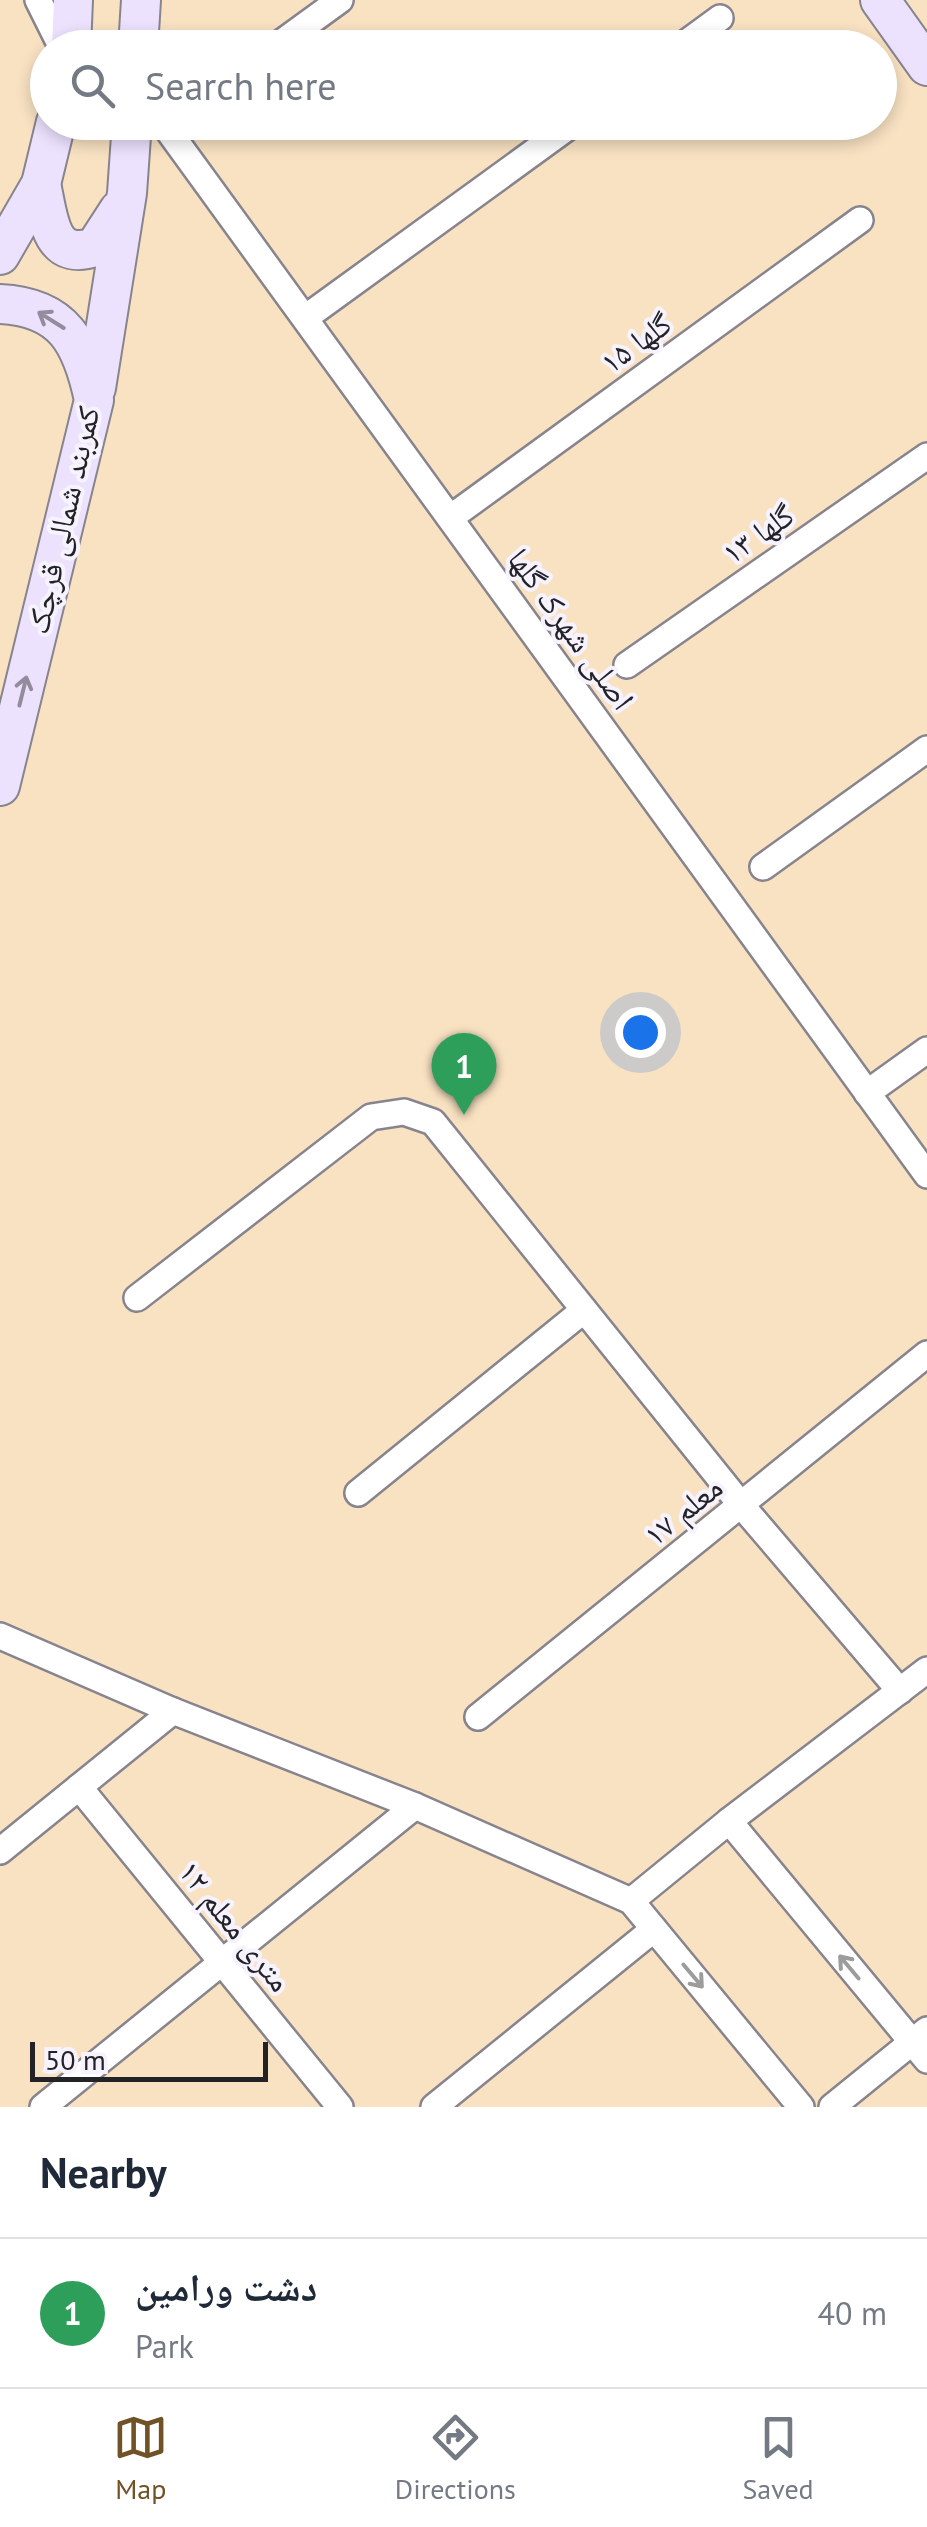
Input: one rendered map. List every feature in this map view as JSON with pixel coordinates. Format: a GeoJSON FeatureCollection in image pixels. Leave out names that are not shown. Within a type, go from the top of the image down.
{"type":"FeatureCollection","features":[{"type":"Feature","properties":{"kind":"main road"},"geometry":{"type":"LineString","coordinates":[[71,30],[73,0]]}},
{"type":"Feature","properties":{"kind":"main road"},"geometry":{"type":"LineString","coordinates":[[139,30],[141,0]]}},
{"type":"Feature","properties":{"kind":"main road"},"geometry":{"type":"LineString","coordinates":[[880,0],[927,66]]}},
{"type":"Feature","properties":{"kind":"main road"},"geometry":{"type":"LineString","coordinates":[[0,255],[41,184],[52,140]]}},
{"type":"Feature","properties":{"kind":"main road"},"geometry":{"type":"LineString","coordinates":[[41,184],[53,232],[62,248],[76,253],[95,247],[127,193],[151,140]]}},
{"type":"Feature","properties":{"kind":"main road"},"geometry":{"type":"LineString","coordinates":[[94,400],[127,193]]}},
{"type":"Feature","properties":{"kind":"main road","name":"کمربند شمالی قرچک"},"geometry":{"type":"LineString","coordinates":[[0,304],[46,313],[68,331],[86,362],[94,400],[0,786]]}},
{"type":"Feature","properties":{"kind":"street"},"geometry":{"type":"LineString","coordinates":[[38,0],[53,30]]}},
{"type":"Feature","properties":{"kind":"street"},"geometry":{"type":"LineString","coordinates":[[299,30],[340,0]]}},
{"type":"Feature","properties":{"kind":"street"},"geometry":{"type":"LineString","coordinates":[[704,30],[720,18]]}},
{"type":"Feature","properties":{"kind":"street","name":"اصلی شهرک گلها"},"geometry":{"type":"LineString","coordinates":[[170,140],[305,318],[927,1174]]}},
{"type":"Feature","properties":{"kind":"street"},"geometry":{"type":"LineString","coordinates":[[305,318],[550,140]]}},
{"type":"Feature","properties":{"kind":"street","name":"گلها ۱۵"},"geometry":{"type":"LineString","coordinates":[[450,518],[860,220]]}},
{"type":"Feature","properties":{"kind":"street","name":"گلها ۱۳"},"geometry":{"type":"LineString","coordinates":[[627,665],[927,456]]}},
{"type":"Feature","properties":{"kind":"street"},"geometry":{"type":"LineString","coordinates":[[763,867],[927,749]]}},
{"type":"Feature","properties":{"kind":"street"},"geometry":{"type":"LineString","coordinates":[[868,1093],[927,1050]]}},
{"type":"Feature","properties":{"kind":"street"},"geometry":{"type":"LineString","coordinates":[[137,1298],[371,1117],[404,1112],[433,1122],[742,1506],[900,1691]]}},
{"type":"Feature","properties":{"kind":"street"},"geometry":{"type":"LineString","coordinates":[[358,1494],[584,1310]]}},
{"type":"Feature","properties":{"kind":"street","name":"معلم ۱۷"},"geometry":{"type":"LineString","coordinates":[[478,1717],[927,1354]]}},
{"type":"Feature","properties":{"kind":"street"},"geometry":{"type":"LineString","coordinates":[[0,1636],[173,1711],[415,1806],[632,1901],[801,2107]]}},
{"type":"Feature","properties":{"kind":"street"},"geometry":{"type":"LineString","coordinates":[[632,1901],[729,1821],[927,1670]]}},
{"type":"Feature","properties":{"kind":"street"},"geometry":{"type":"LineString","coordinates":[[0,1851],[173,1711]]}},
{"type":"Feature","properties":{"kind":"street","name":"۱۲ متری معلم"},"geometry":{"type":"LineString","coordinates":[[79,1786],[340,2107]]}},
{"type":"Feature","properties":{"kind":"street"},"geometry":{"type":"LineString","coordinates":[[43,2107],[415,1806]]}},
{"type":"Feature","properties":{"kind":"street"},"geometry":{"type":"LineString","coordinates":[[729,1821],[922,2044],[832,2107]]}},
{"type":"Feature","properties":{"kind":"street"},"geometry":{"type":"LineString","coordinates":[[434,2107],[654,1929]]}},
{"type":"Feature","properties":{"kind":"shaded area"},"geometry":{"type":"Polygon","coordinates":[[[0,0],[927,0],[927,2107],[0,2107],[0,0]]]}},
{"type":"Feature","properties":{"kind":"place","name":"دشت ورامین"},"geometry":{"type":"Point","coordinates":[464,1115]}}]}
